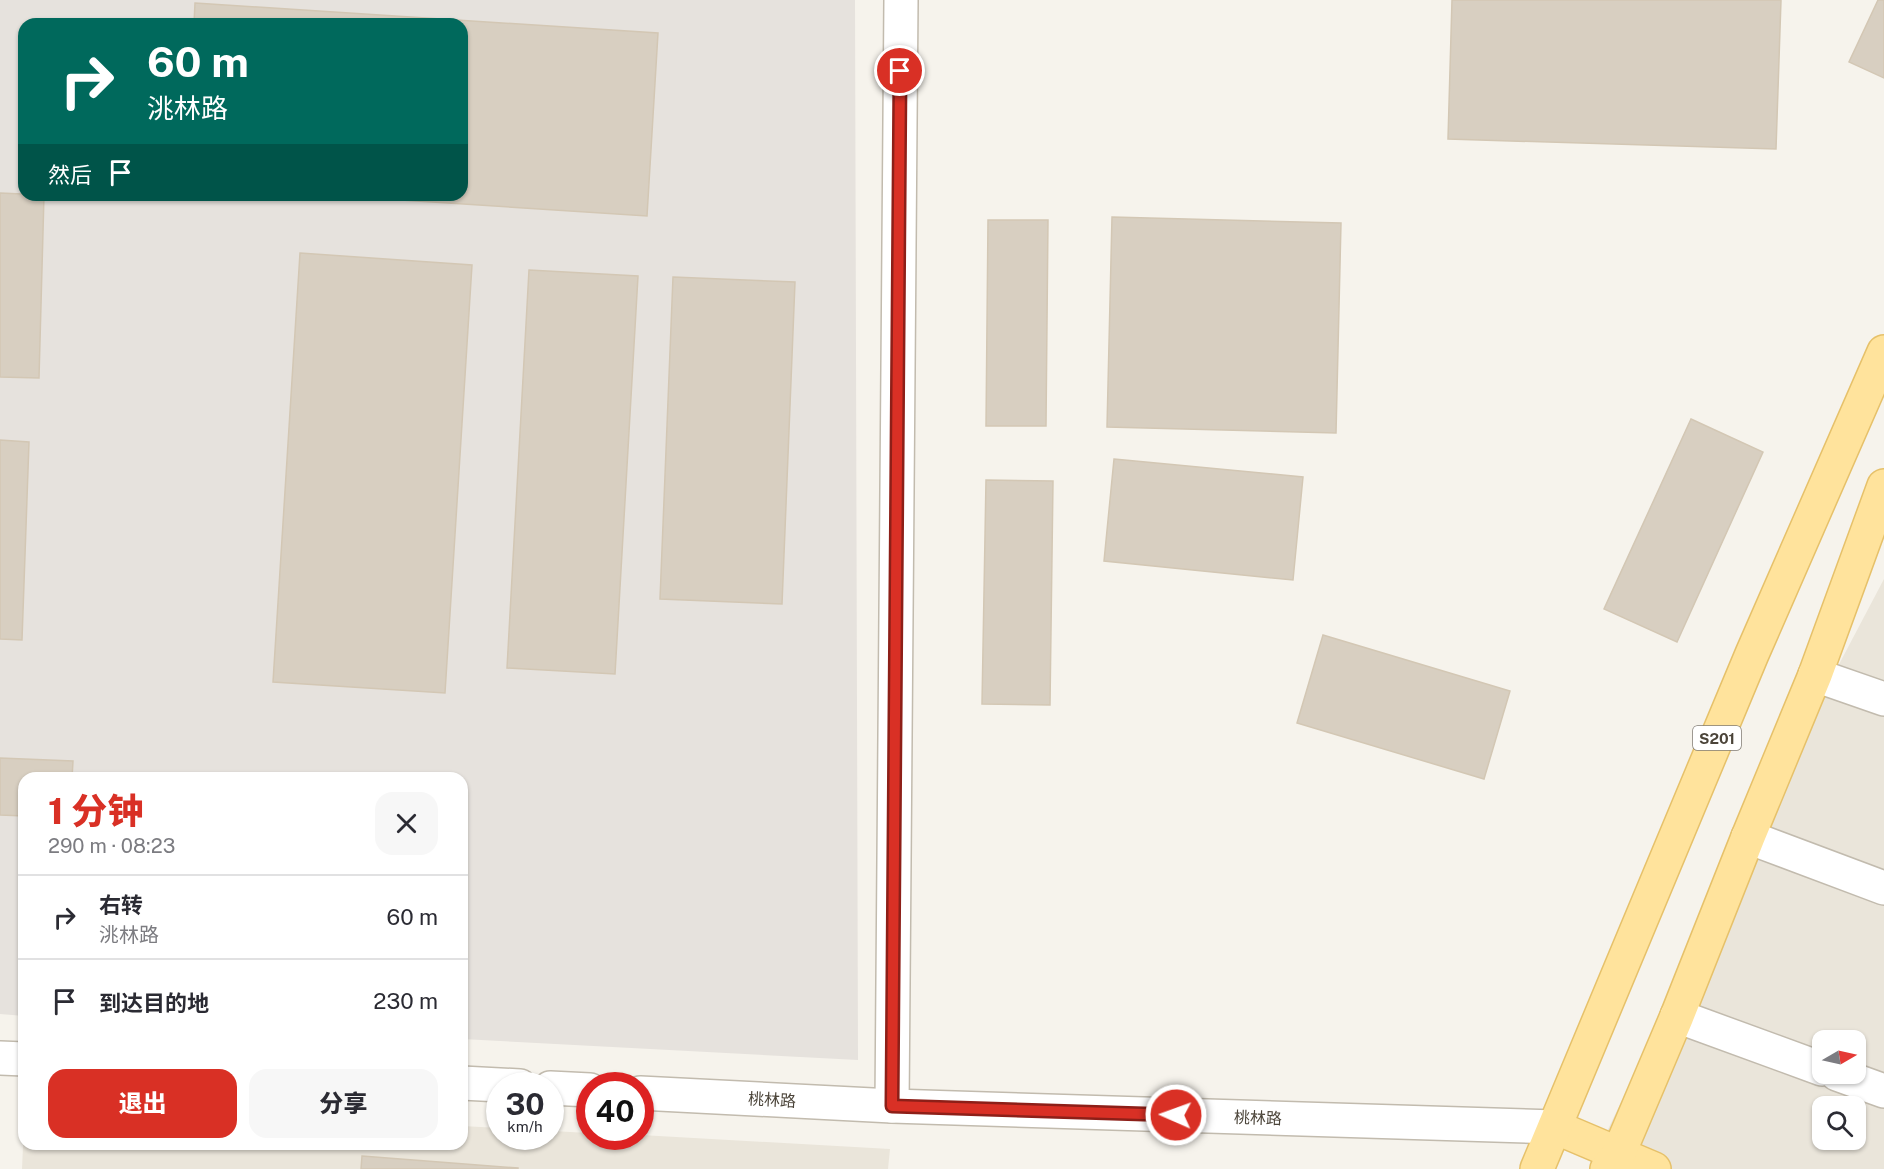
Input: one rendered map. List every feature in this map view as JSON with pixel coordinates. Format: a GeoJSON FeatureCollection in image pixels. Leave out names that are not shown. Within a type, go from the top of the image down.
{"type":"FeatureCollection","features":[{"type":"Feature","properties":{"kind":"main road","name":"S201"},"geometry":{"type":"LineString","coordinates":[[1538,1169],[1752,654],[1884,352]]}},
{"type":"Feature","properties":{"kind":"main road"},"geometry":{"type":"LineString","coordinates":[[1622,1164],[1677,1016],[1815,675],[1884,487]]}},
{"type":"Feature","properties":{"kind":"main road","name":"桃林路"},"geometry":{"type":"LineString","coordinates":[[1555,1127],[1622,1164],[1654,1169]]}},
{"type":"Feature","properties":{"kind":"street"},"geometry":{"type":"LineString","coordinates":[[892,1106],[901,0]]}},
{"type":"Feature","properties":{"kind":"street"},"geometry":{"type":"LineString","coordinates":[[1815,675],[1884,699]]}},
{"type":"Feature","properties":{"kind":"street"},"geometry":{"type":"LineString","coordinates":[[1748,837],[1884,888]]}},
{"type":"Feature","properties":{"kind":"street"},"geometry":{"type":"LineString","coordinates":[[1677,1016],[1812,1065]]}},
{"type":"Feature","properties":{"kind":"street"},"geometry":{"type":"LineString","coordinates":[[0,1058],[18,1059]]}},
{"type":"Feature","properties":{"kind":"street"},"geometry":{"type":"LineString","coordinates":[[468,1083],[486,1084]]}},
{"type":"Feature","properties":{"kind":"street"},"geometry":{"type":"LineString","coordinates":[[1865,1084],[1884,1091]]}},
{"type":"Feature","properties":{"kind":"street","name":"桃林路"},"geometry":{"type":"LineString","coordinates":[[654,1094],[892,1106],[1555,1127]]}},
{"type":"Feature","properties":{"kind":"shaded area"},"geometry":{"type":"Polygon","coordinates":[[[0,0],[855,0],[858,1060],[468,1039],[468,772],[18,772],[18,1016],[0,1014],[0,0]]]}},
{"type":"Feature","properties":{"kind":"shaded area"},"geometry":{"type":"Polygon","coordinates":[[[1884,579],[1884,1169],[1589,1169],[1748,837],[1884,579]]]}},
{"type":"Feature","properties":{"kind":"shaded area"},"geometry":{"type":"Polygon","coordinates":[[[468,1126],[486,1127],[486,1150],[564,1150],[564,1132],[576,1132],[576,1150],[654,1150],[654,1136],[890,1149],[888,1169],[22,1169],[23,1150],[468,1150],[468,1126]]]}},
{"type":"Feature","properties":{"kind":"building"},"geometry":{"type":"Polygon","coordinates":[[[1452,0],[1781,0],[1776,149],[1448,139],[1452,0]]]}},
{"type":"Feature","properties":{"kind":"building"},"geometry":{"type":"Polygon","coordinates":[[[1878,0],[1884,0],[1884,78],[1849,62],[1878,0]]]}},
{"type":"Feature","properties":{"kind":"building"},"geometry":{"type":"Polygon","coordinates":[[[195,3],[426,18],[194,18],[195,3]]]}},
{"type":"Feature","properties":{"kind":"building"},"geometry":{"type":"Polygon","coordinates":[[[468,21],[658,33],[647,216],[416,201],[468,201],[468,21]]]}},
{"type":"Feature","properties":{"kind":"building"},"geometry":{"type":"Polygon","coordinates":[[[0,193],[18,194],[18,201],[44,201],[39,378],[0,377],[0,193]]]}},
{"type":"Feature","properties":{"kind":"building"},"geometry":{"type":"Polygon","coordinates":[[[1112,217],[1341,223],[1336,433],[1107,427],[1112,217]]]}},
{"type":"Feature","properties":{"kind":"building"},"geometry":{"type":"Polygon","coordinates":[[[988,220],[1048,220],[1046,426],[986,426],[988,220]]]}},
{"type":"Feature","properties":{"kind":"building"},"geometry":{"type":"Polygon","coordinates":[[[300,253],[472,265],[445,693],[273,682],[300,253]]]}},
{"type":"Feature","properties":{"kind":"building"},"geometry":{"type":"Polygon","coordinates":[[[529,270],[638,276],[615,674],[507,668],[529,270]]]}},
{"type":"Feature","properties":{"kind":"building"},"geometry":{"type":"Polygon","coordinates":[[[673,277],[795,282],[782,604],[660,599],[673,277]]]}},
{"type":"Feature","properties":{"kind":"building"},"geometry":{"type":"Polygon","coordinates":[[[1691,419],[1763,452],[1677,642],[1604,609],[1691,419]]]}},
{"type":"Feature","properties":{"kind":"building"},"geometry":{"type":"Polygon","coordinates":[[[0,440],[29,442],[22,640],[0,639],[0,440]]]}},
{"type":"Feature","properties":{"kind":"building"},"geometry":{"type":"Polygon","coordinates":[[[1114,459],[1303,477],[1293,580],[1104,561],[1114,459]]]}},
{"type":"Feature","properties":{"kind":"building"},"geometry":{"type":"Polygon","coordinates":[[[986,480],[1053,481],[1050,705],[982,704],[986,480]]]}},
{"type":"Feature","properties":{"kind":"building"},"geometry":{"type":"Polygon","coordinates":[[[1323,635],[1510,691],[1484,779],[1297,723],[1323,635]]]}},
{"type":"Feature","properties":{"kind":"building"},"geometry":{"type":"Polygon","coordinates":[[[0,758],[73,761],[72,772],[18,772],[18,816],[0,815],[0,758]]]}},
{"type":"Feature","properties":{"kind":"building"},"geometry":{"type":"Polygon","coordinates":[[[362,1156],[518,1168],[518,1169],[361,1169],[362,1156]]]}},
{"type":"Feature","properties":{"kind":"route"},"geometry":{"type":"LineString","coordinates":[[900,71],[892,1106],[1176,1115]]}}]}
